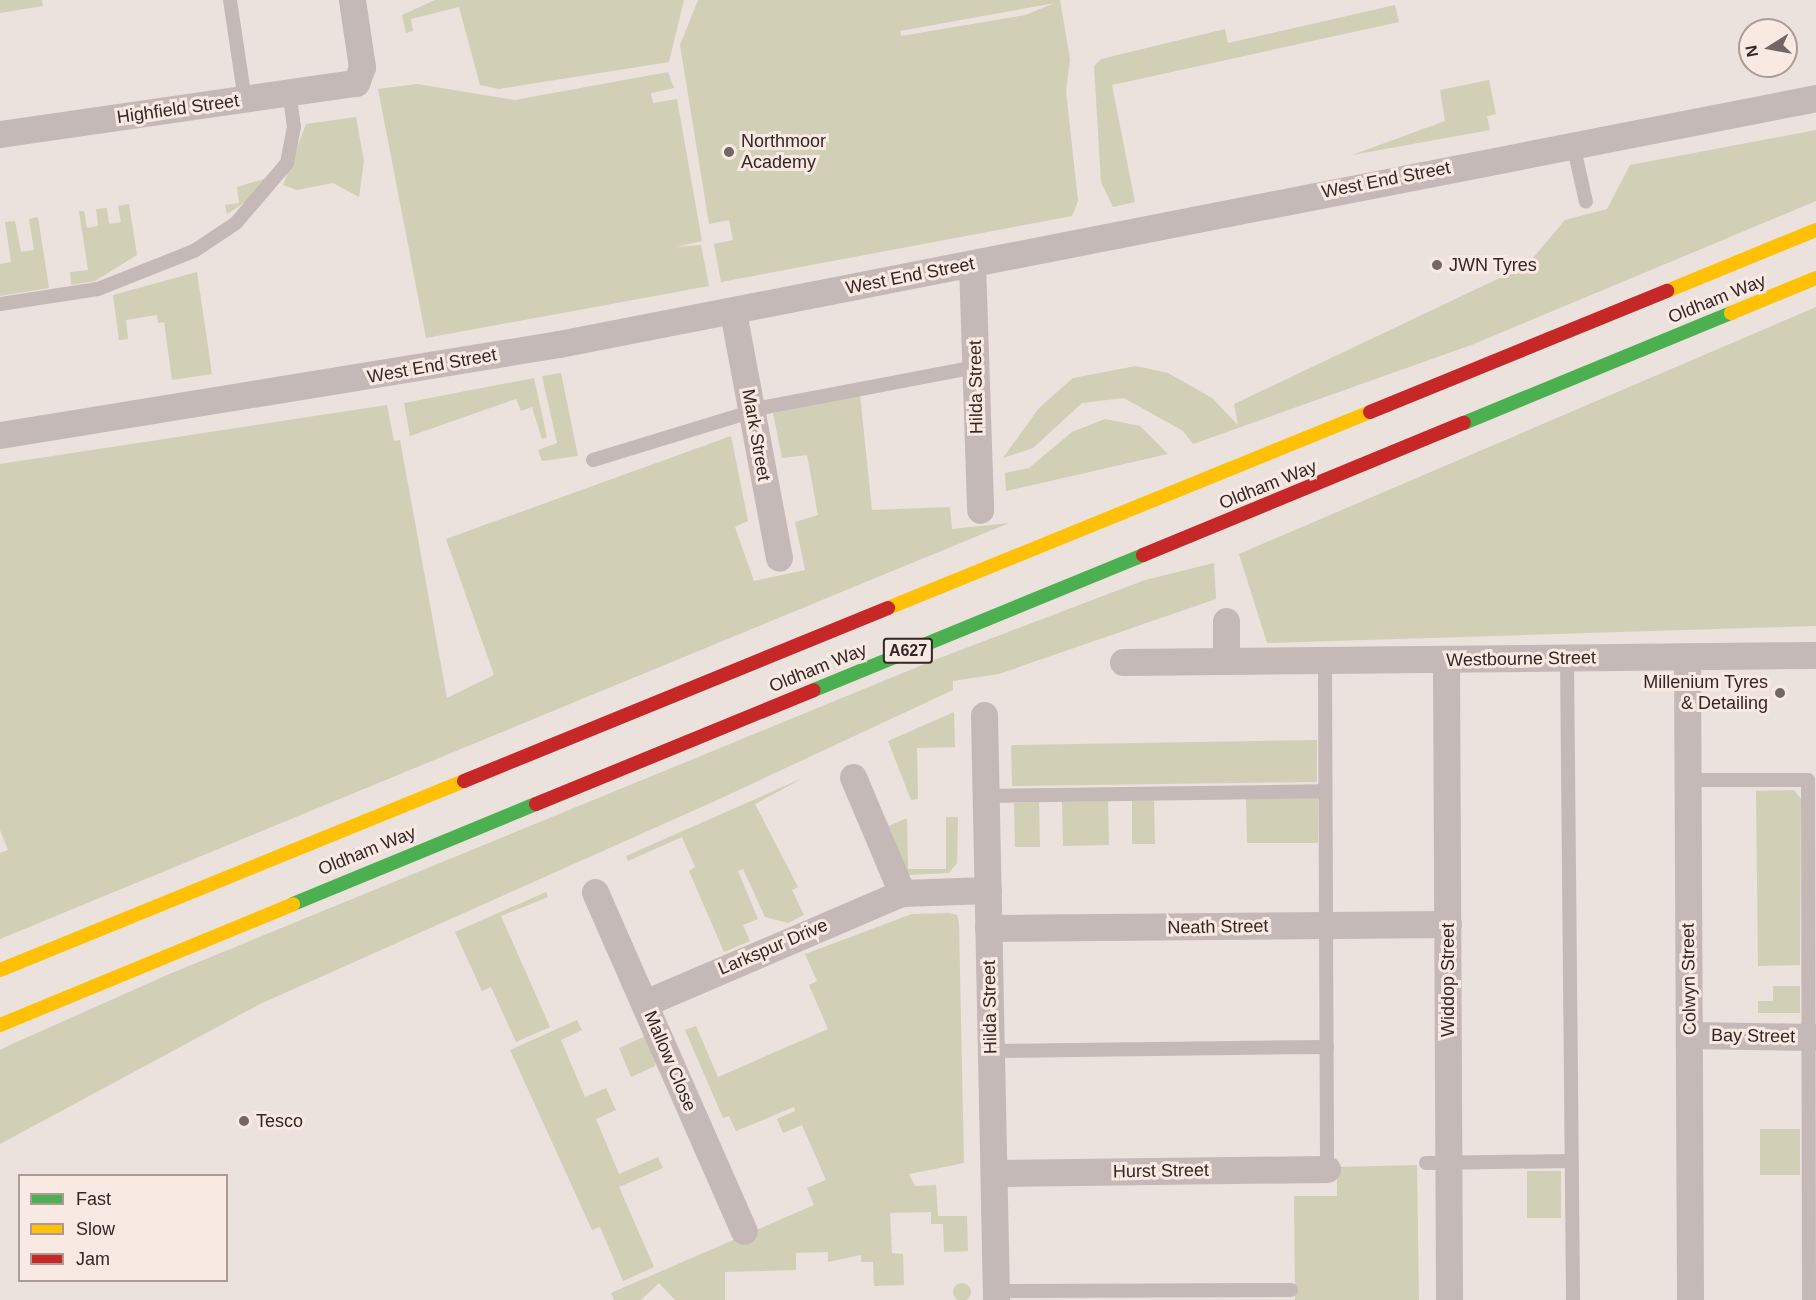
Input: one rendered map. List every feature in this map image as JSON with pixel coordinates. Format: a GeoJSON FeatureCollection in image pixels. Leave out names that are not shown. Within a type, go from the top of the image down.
{"type":"FeatureCollection","features":[{"type":"Feature","properties":{"kind":"highway","name":"Oldham Way"},"geometry":{"type":"LineString","coordinates":[[0,970],[1816,230]]}},
{"type":"Feature","properties":{"kind":"highway","name":"Oldham Way"},"geometry":{"type":"LineString","coordinates":[[0,1025],[1816,278]]}},
{"type":"Feature","properties":{"kind":"street","name":"Highfield Street"},"geometry":{"type":"LineString","coordinates":[[0,134],[356,83],[362,67],[352,0]]}},
{"type":"Feature","properties":{"kind":"street","name":"West End Street"},"geometry":{"type":"LineString","coordinates":[[0,435],[355,380],[733,312],[1816,98]]}},
{"type":"Feature","properties":{"kind":"street","name":"Hilda Street"},"geometry":{"type":"LineString","coordinates":[[972,264],[980,510]]}},
{"type":"Feature","properties":{"kind":"street","name":"Mark Street"},"geometry":{"type":"LineString","coordinates":[[733,312],[779,558]]}},
{"type":"Feature","properties":{"kind":"street"},"geometry":{"type":"LineString","coordinates":[[1226,621],[1226,660]]}},
{"type":"Feature","properties":{"kind":"street","name":"Westbourne Street"},"geometry":{"type":"LineString","coordinates":[[1123,663],[1226,660],[1687,658],[1816,655]]}},
{"type":"Feature","properties":{"kind":"street","name":"Colwyn Street"},"geometry":{"type":"LineString","coordinates":[[1687,658],[1690,1300]]}},
{"type":"Feature","properties":{"kind":"street","name":"Widdop Street"},"geometry":{"type":"LineString","coordinates":[[1446,660],[1448,924],[1437,1162],[1449,1300]]}},
{"type":"Feature","properties":{"kind":"street","name":"Hilda Street"},"geometry":{"type":"LineString","coordinates":[[984,715],[996,1295]]}},
{"type":"Feature","properties":{"kind":"street"},"geometry":{"type":"LineString","coordinates":[[852,777],[902,893]]}},
{"type":"Feature","properties":{"kind":"street","name":"Larkspur Drive"},"geometry":{"type":"LineString","coordinates":[[645,1003],[902,893],[988,890]]}},
{"type":"Feature","properties":{"kind":"street","name":"Mallow Close"},"geometry":{"type":"LineString","coordinates":[[595,892],[744,1231]]}},
{"type":"Feature","properties":{"kind":"street","name":"Neath Street"},"geometry":{"type":"LineString","coordinates":[[988,928],[1448,924]]}},
{"type":"Feature","properties":{"kind":"street","name":"Bay Street"},"geometry":{"type":"LineString","coordinates":[[1690,1035],[1811,1037]]}},
{"type":"Feature","properties":{"kind":"street","name":"Hurst Street"},"geometry":{"type":"LineString","coordinates":[[994,1173],[1328,1169]]}},
{"type":"Feature","properties":{"kind":"lane"},"geometry":{"type":"LineString","coordinates":[[230,0],[245,100]]}},
{"type":"Feature","properties":{"kind":"lane"},"geometry":{"type":"LineString","coordinates":[[0,304],[98,289],[194,251],[236,223],[287,163],[294,127],[289,93]]}},
{"type":"Feature","properties":{"kind":"lane"},"geometry":{"type":"LineString","coordinates":[[1574,144],[1586,202]]}},
{"type":"Feature","properties":{"kind":"lane"},"geometry":{"type":"LineString","coordinates":[[593,460],[752,413],[975,368]]}},
{"type":"Feature","properties":{"kind":"lane"},"geometry":{"type":"LineString","coordinates":[[1567,658],[1573,1300]]}},
{"type":"Feature","properties":{"kind":"lane"},"geometry":{"type":"LineString","coordinates":[[1325,661],[1328,1169]]}},
{"type":"Feature","properties":{"kind":"lane"},"geometry":{"type":"LineString","coordinates":[[1687,780],[1808,780],[1811,1037],[1809,1300]]}},
{"type":"Feature","properties":{"kind":"lane"},"geometry":{"type":"LineString","coordinates":[[987,796],[1325,791]]}},
{"type":"Feature","properties":{"kind":"lane"},"geometry":{"type":"LineString","coordinates":[[991,1051],[1327,1047]]}},
{"type":"Feature","properties":{"kind":"lane"},"geometry":{"type":"LineString","coordinates":[[1437,1162],[1571,1161]]}},
{"type":"Feature","properties":{"kind":"lane"},"geometry":{"type":"LineString","coordinates":[[996,1295],[1291,1290]]}},
{"type":"Feature","properties":{"kind":"shaded area"},"geometry":{"type":"Polygon","coordinates":[[[0,0],[42,0],[43,6],[0,13],[0,0]]]}},
{"type":"Feature","properties":{"kind":"shaded area"},"geometry":{"type":"Polygon","coordinates":[[[435,0],[684,0],[669,62],[499,89],[480,85],[459,7],[411,19],[413,31],[406,33],[402,15],[435,0]]]}},
{"type":"Feature","properties":{"kind":"shaded area"},"geometry":{"type":"Polygon","coordinates":[[[698,0],[1060,0],[1070,59],[1066,91],[1078,201],[1072,216],[721,282],[714,244],[733,240],[729,220],[709,224],[680,45],[698,0]],[[1055,3],[900,31],[901,36],[1025,15],[1055,3]]]}},
{"type":"Feature","properties":{"kind":"shaded area"},"geometry":{"type":"Polygon","coordinates":[[[1395,5],[1399,22],[1112,85],[1135,202],[1113,207],[1101,182],[1094,66],[1101,59],[1225,29],[1228,43],[1395,5]]]}},
{"type":"Feature","properties":{"kind":"shaded area"},"geometry":{"type":"Polygon","coordinates":[[[668,72],[674,88],[651,93],[653,103],[677,99],[702,241],[676,247],[701,245],[709,286],[426,338],[378,89],[417,84],[515,100],[668,72]]]}},
{"type":"Feature","properties":{"kind":"shaded area"},"geometry":{"type":"Polygon","coordinates":[[[1489,80],[1496,114],[1487,116],[1490,130],[1352,155],[1445,121],[1440,90],[1489,80]]]}},
{"type":"Feature","properties":{"kind":"shaded area"},"geometry":{"type":"Polygon","coordinates":[[[356,117],[364,161],[359,197],[333,183],[297,190],[283,185],[306,124],[356,117]]]}},
{"type":"Feature","properties":{"kind":"shaded area"},"geometry":{"type":"Polygon","coordinates":[[[1816,130],[1816,201],[1474,344],[1193,444],[1183,431],[1124,398],[1082,403],[1033,448],[1003,458],[1039,408],[1073,378],[1136,366],[1168,373],[1212,398],[1238,425],[1234,404],[1527,265],[1565,220],[1607,209],[1630,165],[1816,130]]]}},
{"type":"Feature","properties":{"kind":"shaded area"},"geometry":{"type":"Polygon","coordinates":[[[267,178],[247,201],[227,214],[225,205],[239,203],[237,187],[267,178]]]}},
{"type":"Feature","properties":{"kind":"shaded area"},"geometry":{"type":"Polygon","coordinates":[[[129,204],[137,255],[95,281],[71,285],[70,272],[88,270],[79,211],[84,211],[87,228],[98,226],[96,209],[107,208],[109,224],[121,222],[118,206],[129,204]]]}},
{"type":"Feature","properties":{"kind":"shaded area"},"geometry":{"type":"Polygon","coordinates":[[[38,217],[49,288],[0,296],[0,264],[11,262],[5,222],[15,221],[21,252],[34,250],[29,219],[38,217]]]}},
{"type":"Feature","properties":{"kind":"shaded area"},"geometry":{"type":"Polygon","coordinates":[[[197,272],[212,374],[172,380],[164,322],[158,323],[157,315],[126,320],[128,339],[119,340],[113,295],[197,272]]]}},
{"type":"Feature","properties":{"kind":"shaded area"},"geometry":{"type":"Polygon","coordinates":[[[1816,307],[1816,626],[1267,643],[1239,554],[1816,307]]]}},
{"type":"Feature","properties":{"kind":"shaded area"},"geometry":{"type":"Polygon","coordinates":[[[561,373],[578,456],[542,461],[538,450],[557,443],[542,376],[561,373]]]}},
{"type":"Feature","properties":{"kind":"shaded area"},"geometry":{"type":"Polygon","coordinates":[[[534,378],[547,437],[542,439],[532,407],[521,411],[516,399],[410,436],[404,403],[534,378]]]}},
{"type":"Feature","properties":{"kind":"shaded area"},"geometry":{"type":"Polygon","coordinates":[[[860,395],[872,510],[950,507],[952,529],[1009,523],[0,939],[0,853],[8,850],[0,830],[0,464],[387,405],[394,441],[400,440],[447,698],[494,675],[446,539],[731,436],[748,521],[735,527],[754,581],[805,570],[795,522],[818,515],[807,455],[782,458],[773,413],[860,395]]]}},
{"type":"Feature","properties":{"kind":"shaded area"},"geometry":{"type":"Polygon","coordinates":[[[1105,419],[1140,426],[1168,454],[1006,491],[1005,473],[1029,468],[1072,432],[1105,419]]]}},
{"type":"Feature","properties":{"kind":"shaded area"},"geometry":{"type":"Polygon","coordinates":[[[1214,563],[1216,599],[999,674],[953,681],[953,690],[715,801],[260,1004],[0,1144],[0,1050],[10,1045],[167,975],[937,659],[1145,580],[1214,563]]]}},
{"type":"Feature","properties":{"kind":"shaded area"},"geometry":{"type":"Polygon","coordinates":[[[954,712],[955,747],[917,748],[918,799],[911,800],[888,741],[954,712]]]}},
{"type":"Feature","properties":{"kind":"shaded area"},"geometry":{"type":"Polygon","coordinates":[[[1317,740],[1317,782],[1012,786],[1011,745],[1317,740]]]}},
{"type":"Feature","properties":{"kind":"shaded area"},"geometry":{"type":"Polygon","coordinates":[[[803,778],[755,804],[798,887],[792,890],[804,915],[788,923],[765,917],[743,869],[738,871],[758,919],[743,925],[750,941],[724,952],[689,871],[695,867],[682,837],[628,861],[626,856],[803,778]]]}},
{"type":"Feature","properties":{"kind":"shaded area"},"geometry":{"type":"Polygon","coordinates":[[[1794,790],[1801,799],[1800,965],[1758,966],[1756,791],[1794,790]]]}},
{"type":"Feature","properties":{"kind":"shaded area"},"geometry":{"type":"Polygon","coordinates":[[[1318,798],[1318,843],[1247,843],[1246,799],[1318,798]]]}},
{"type":"Feature","properties":{"kind":"shaded area"},"geometry":{"type":"Polygon","coordinates":[[[1154,800],[1155,844],[1132,844],[1132,801],[1154,800]]]}},
{"type":"Feature","properties":{"kind":"shaded area"},"geometry":{"type":"Polygon","coordinates":[[[1108,801],[1109,845],[1063,846],[1062,802],[1108,801]]]}},
{"type":"Feature","properties":{"kind":"shaded area"},"geometry":{"type":"Polygon","coordinates":[[[1039,802],[1040,847],[1015,847],[1014,803],[1039,802]]]}},
{"type":"Feature","properties":{"kind":"shaded area"},"geometry":{"type":"Polygon","coordinates":[[[946,817],[958,817],[957,863],[949,873],[908,875],[889,826],[907,818],[908,869],[946,869],[946,817]]]}},
{"type":"Feature","properties":{"kind":"shaded area"},"geometry":{"type":"Polygon","coordinates":[[[546,892],[548,897],[501,916],[550,1027],[516,1042],[491,987],[482,991],[455,932],[546,892]]]}},
{"type":"Feature","properties":{"kind":"shaded area"},"geometry":{"type":"Polygon","coordinates":[[[949,913],[957,915],[959,923],[964,1163],[909,1174],[915,1186],[936,1185],[938,1216],[967,1216],[968,1251],[944,1252],[943,1224],[931,1224],[931,1212],[890,1213],[892,1253],[903,1254],[904,1285],[874,1286],[873,1262],[861,1262],[861,1255],[828,1262],[828,1252],[796,1253],[796,1270],[725,1272],[725,1300],[675,1300],[659,1283],[641,1300],[614,1300],[611,1293],[814,1205],[807,1188],[826,1180],[802,1125],[783,1133],[777,1119],[795,1111],[794,1107],[736,1131],[729,1116],[723,1118],[685,1030],[696,1026],[718,1077],[828,1029],[809,985],[817,981],[805,954],[912,914],[949,913]]]}},
{"type":"Feature","properties":{"kind":"shaded area"},"geometry":{"type":"Polygon","coordinates":[[[1773,986],[1800,986],[1800,1013],[1758,1013],[1758,1001],[1773,1001],[1773,986]]]}},
{"type":"Feature","properties":{"kind":"shaded area"},"geometry":{"type":"Polygon","coordinates":[[[577,1020],[582,1030],[561,1040],[585,1097],[606,1088],[616,1110],[596,1119],[619,1174],[658,1157],[663,1168],[619,1187],[654,1267],[623,1281],[600,1227],[592,1230],[510,1050],[577,1020]]]}},
{"type":"Feature","properties":{"kind":"shaded area"},"geometry":{"type":"Polygon","coordinates":[[[650,1034],[657,1052],[655,1066],[631,1077],[619,1048],[650,1034]]]}},
{"type":"Feature","properties":{"kind":"shaded area"},"geometry":{"type":"Polygon","coordinates":[[[1760,1129],[1800,1129],[1800,1175],[1760,1175],[1760,1129]]]}},
{"type":"Feature","properties":{"kind":"shaded area"},"geometry":{"type":"Polygon","coordinates":[[[1417,1165],[1419,1300],[1295,1300],[1294,1196],[1337,1196],[1337,1167],[1417,1165]]]}},
{"type":"Feature","properties":{"kind":"shaded area"},"geometry":{"type":"Polygon","coordinates":[[[1527,1171],[1561,1171],[1561,1218],[1527,1218],[1527,1171]]]}},
{"type":"Feature","properties":{"kind":"shaded area"},"geometry":{"type":"Polygon","coordinates":[[[962,1283],[968,1286],[971,1292],[968,1298],[962,1301],[956,1298],[953,1292],[956,1286],[962,1283]]]}},
{"type":"Feature","properties":{"kind":"traffic: fast"},"geometry":{"type":"LineString","coordinates":[[1464,423],[1731,313]]}},
{"type":"Feature","properties":{"kind":"traffic: fast"},"geometry":{"type":"LineString","coordinates":[[814,690],[1143,555]]}},
{"type":"Feature","properties":{"kind":"traffic: fast"},"geometry":{"type":"LineString","coordinates":[[293,904],[536,804]]}},
{"type":"Feature","properties":{"kind":"traffic: slow"},"geometry":{"type":"LineString","coordinates":[[1667,291],[1816,230]]}},
{"type":"Feature","properties":{"kind":"traffic: slow"},"geometry":{"type":"LineString","coordinates":[[1731,313],[1816,278]]}},
{"type":"Feature","properties":{"kind":"traffic: slow"},"geometry":{"type":"LineString","coordinates":[[888,608],[1370,412]]}},
{"type":"Feature","properties":{"kind":"traffic: slow"},"geometry":{"type":"LineString","coordinates":[[0,970],[464,781]]}},
{"type":"Feature","properties":{"kind":"traffic: slow"},"geometry":{"type":"LineString","coordinates":[[0,1025],[293,904]]}},
{"type":"Feature","properties":{"kind":"traffic: jam"},"geometry":{"type":"LineString","coordinates":[[1370,412],[1667,291]]}},
{"type":"Feature","properties":{"kind":"traffic: jam"},"geometry":{"type":"LineString","coordinates":[[1143,555],[1464,423]]}},
{"type":"Feature","properties":{"kind":"traffic: jam"},"geometry":{"type":"LineString","coordinates":[[464,781],[888,608]]}},
{"type":"Feature","properties":{"kind":"traffic: jam"},"geometry":{"type":"LineString","coordinates":[[536,804],[814,690]]}},
{"type":"Feature","properties":{"kind":"place","name":"Northmoor Academy"},"geometry":{"type":"Point","coordinates":[729,152]}},
{"type":"Feature","properties":{"kind":"place","name":"JWN Tyres"},"geometry":{"type":"Point","coordinates":[1437,265]}},
{"type":"Feature","properties":{"kind":"place","name":"Millenium Tyres & Detailing"},"geometry":{"type":"Point","coordinates":[1780,693]}},
{"type":"Feature","properties":{"kind":"place","name":"Tesco"},"geometry":{"type":"Point","coordinates":[244,1121]}}]}
